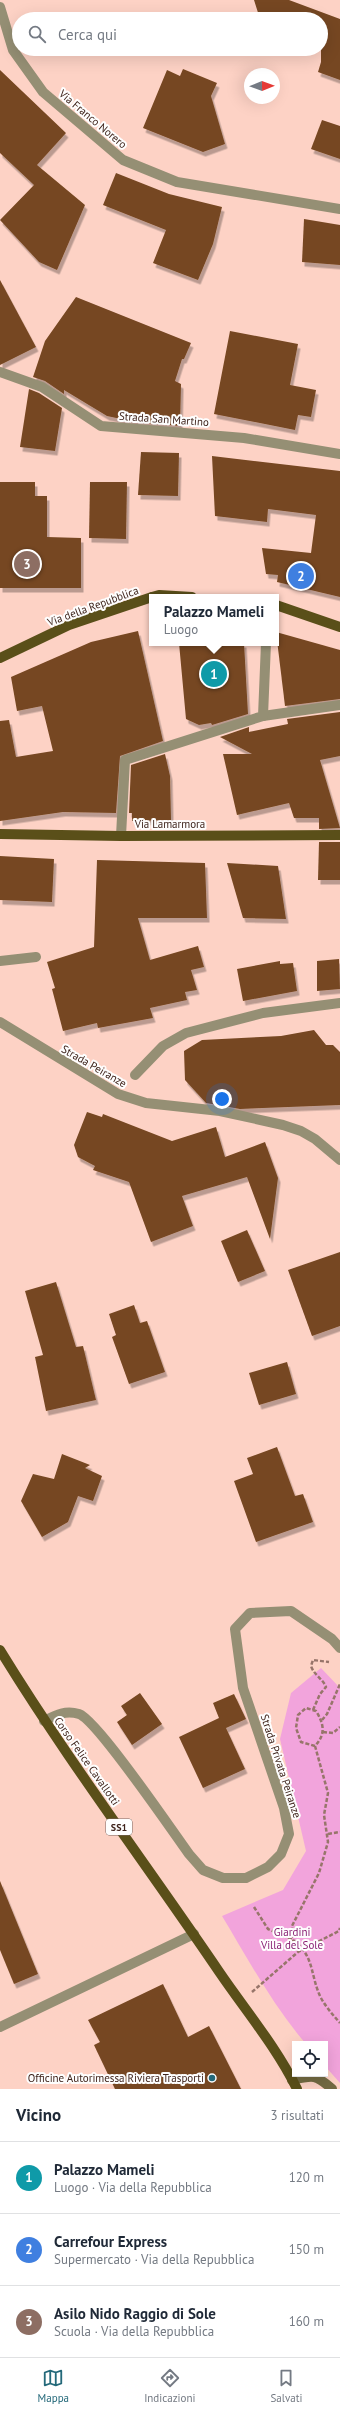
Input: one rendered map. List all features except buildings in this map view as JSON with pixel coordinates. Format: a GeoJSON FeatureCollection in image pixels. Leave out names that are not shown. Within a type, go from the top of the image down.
{"type":"FeatureCollection","features":[{"type":"Feature","properties":{"kind":"main road","name":"Via della Repubblica"},"geometry":{"type":"LineString","coordinates":[[0,658],[69,625],[149,598]]}},
{"type":"Feature","properties":{"kind":"main road"},"geometry":{"type":"LineString","coordinates":[[279,606],[340,627]]}},
{"type":"Feature","properties":{"kind":"main road","name":"Via Lamarmora"},"geometry":{"type":"LineString","coordinates":[[0,834],[121,836],[340,835]]}},
{"type":"Feature","properties":{"kind":"main road","name":"Corso Felice Cavallotti"},"geometry":{"type":"LineString","coordinates":[[0,1650],[44,1720],[194,1934],[240,2003]]}},
{"type":"Feature","properties":{"kind":"main road","name":"SS1"},"geometry":{"type":"LineString","coordinates":[[240,2003],[295,2084]]}},
{"type":"Feature","properties":{"kind":"street","name":"Via Franco Norero"},"geometry":{"type":"LineString","coordinates":[[0,7],[12,47]]}},
{"type":"Feature","properties":{"kind":"street","name":"Via Franco Norero"},"geometry":{"type":"LineString","coordinates":[[17,56],[43,92],[122,160],[177,182],[340,209]]}},
{"type":"Feature","properties":{"kind":"street","name":"Strada San Martino"},"geometry":{"type":"LineString","coordinates":[[0,372],[42,387],[101,426],[244,438],[340,454]]}},
{"type":"Feature","properties":{"kind":"street"},"geometry":{"type":"LineString","coordinates":[[263,716],[266,646]]}},
{"type":"Feature","properties":{"kind":"street"},"geometry":{"type":"LineString","coordinates":[[121,836],[125,760],[263,716],[340,705]]}},
{"type":"Feature","properties":{"kind":"street"},"geometry":{"type":"LineString","coordinates":[[0,961],[36,957]]}},
{"type":"Feature","properties":{"kind":"street"},"geometry":{"type":"LineString","coordinates":[[135,1076],[164,1046],[186,1033],[264,1013],[340,1003]]}},
{"type":"Feature","properties":{"kind":"street","name":"Strada Peiranze"},"geometry":{"type":"LineString","coordinates":[[0,1022],[118,1094],[146,1103],[220,1111],[283,1125],[301,1131],[315,1139],[340,1160]]}},
{"type":"Feature","properties":{"kind":"street","name":"Strada Privata Peiranze"},"geometry":{"type":"LineString","coordinates":[[44,1720],[64,1712],[80,1714],[102,1736],[188,1854],[203,1870],[223,1878],[246,1878],[268,1867],[280,1854],[289,1834],[284,1808],[243,1688],[236,1629],[250,1613],[291,1611],[332,1639],[340,1648]]}},
{"type":"Feature","properties":{"kind":"street"},"geometry":{"type":"LineString","coordinates":[[0,2027],[194,1934]]}},
{"type":"Feature","properties":{"kind":"street"},"geometry":{"type":"LineString","coordinates":[[295,2084],[311,2075],[320,2079],[332,2089]]}},
{"type":"Feature","properties":{"kind":"path"},"geometry":{"type":"LineString","coordinates":[[313,1710],[320,1694],[326,1687],[324,1683],[314,1674],[310,1666],[313,1660],[336,1664]]}},
{"type":"Feature","properties":{"kind":"path"},"geometry":{"type":"LineString","coordinates":[[322,1720],[327,1714],[340,1684]]}},
{"type":"Feature","properties":{"kind":"path"},"geometry":{"type":"LineString","coordinates":[[306,1708],[316,1711],[322,1720],[322,1738],[315,1746],[301,1742],[296,1728],[298,1715],[306,1708]]}},
{"type":"Feature","properties":{"kind":"path"},"geometry":{"type":"LineString","coordinates":[[323,1732],[333,1733],[340,1727]]}},
{"type":"Feature","properties":{"kind":"path"},"geometry":{"type":"LineString","coordinates":[[293,1940],[292,1926],[319,1873],[327,1845],[328,1834],[324,1815],[328,1793],[315,1746]]}},
{"type":"Feature","properties":{"kind":"path"},"geometry":{"type":"LineString","coordinates":[[328,1834],[340,1832]]}},
{"type":"Feature","properties":{"kind":"path"},"geometry":{"type":"LineString","coordinates":[[254,1907],[268,1929],[293,1940],[304,1948],[321,1997],[340,2023]]}},
{"type":"Feature","properties":{"kind":"path"},"geometry":{"type":"LineString","coordinates":[[240,2003],[304,1948],[339,1931],[340,1928]]}},
{"type":"Feature","properties":{"kind":"green space","name":"Giardini Villa del Sole"},"geometry":{"type":"Polygon","coordinates":[[[321,1668],[340,1688],[340,2083],[328,2069],[328,2041],[304,2041],[261,1982],[222,1916],[283,1890],[306,1851],[280,1739],[291,1693],[321,1668]]]}},
{"type":"Feature","properties":{"kind":"place","name":"Asilo Nido Raggio di Sole"},"geometry":{"type":"Point","coordinates":[27,564]}},
{"type":"Feature","properties":{"kind":"place","name":"Carrefour Express"},"geometry":{"type":"Point","coordinates":[301,576]}},
{"type":"Feature","properties":{"kind":"place","name":"Palazzo Mameli"},"geometry":{"type":"Point","coordinates":[214,674]}},
{"type":"Feature","properties":{"kind":"place","name":"Officine Autorimessa Riviera Trasporti"},"geometry":{"type":"Point","coordinates":[212,2078]}}]}
